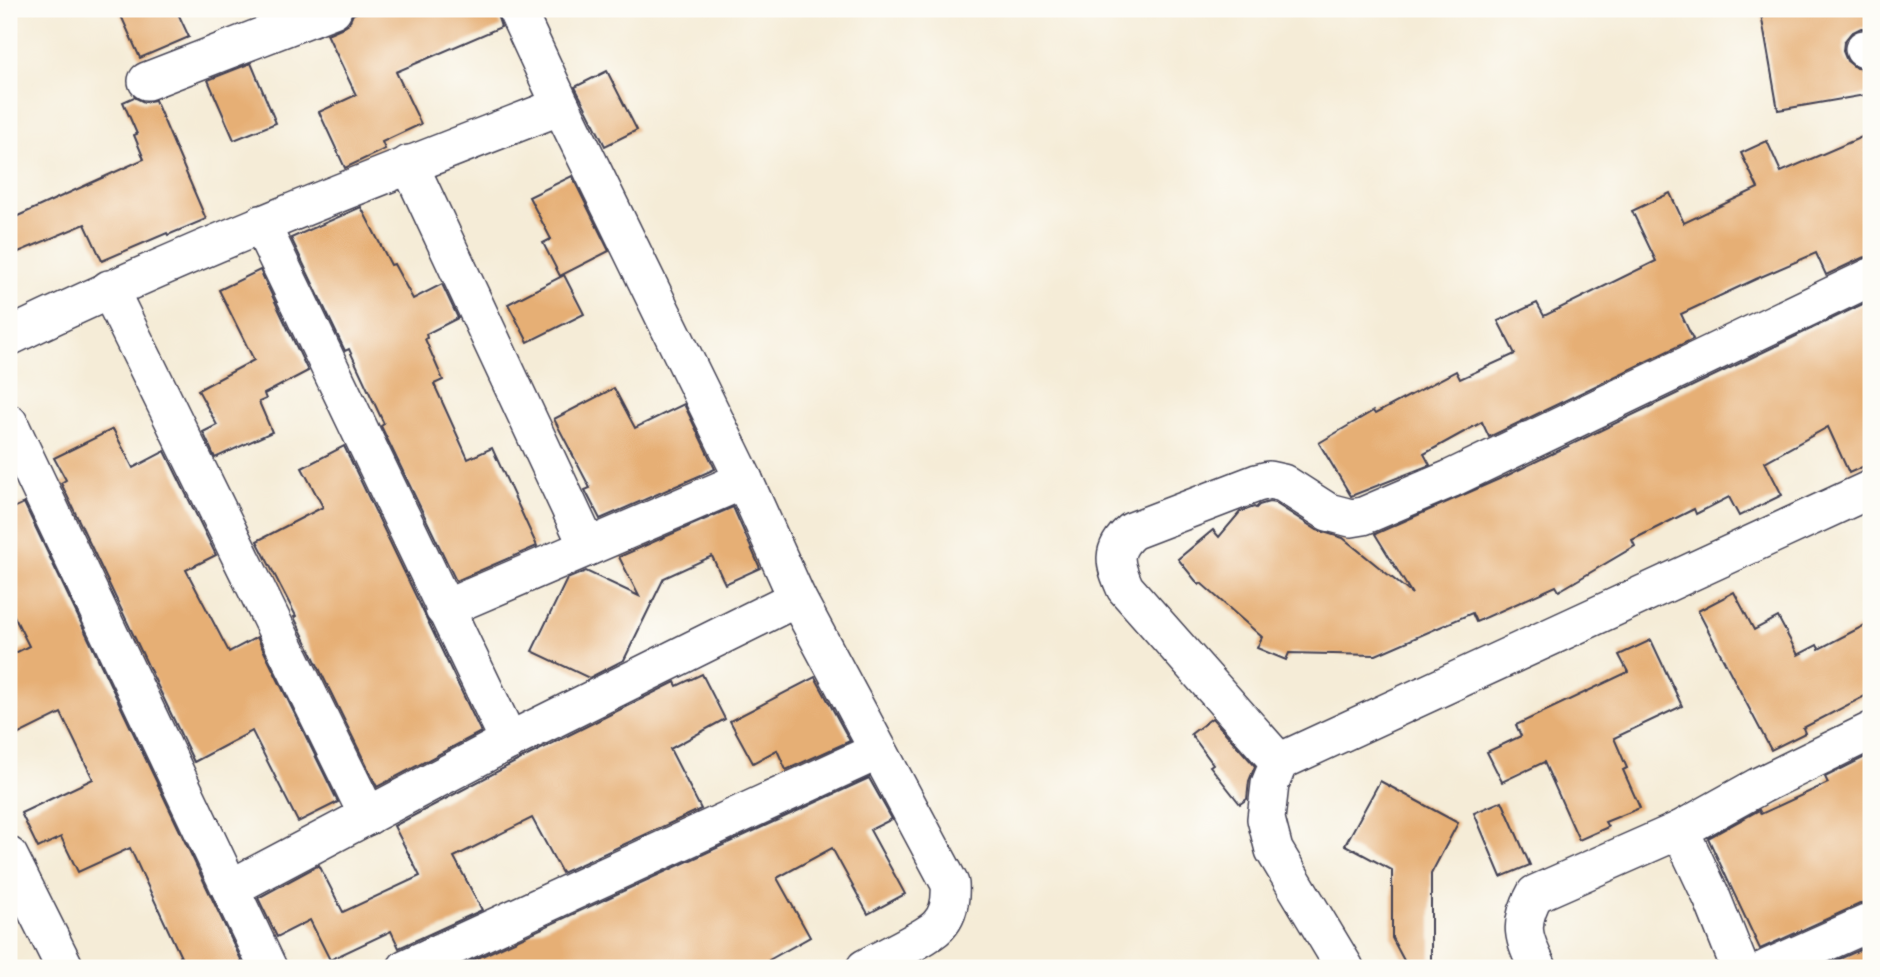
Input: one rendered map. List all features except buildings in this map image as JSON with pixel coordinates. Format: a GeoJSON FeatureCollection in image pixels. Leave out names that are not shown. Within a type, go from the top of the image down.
{"type":"FeatureCollection","features":[{"type":"Feature","properties":{"kind":"street"},"geometry":{"type":"LineString","coordinates":[[147,81],[333,9]]}},
{"type":"Feature","properties":{"kind":"street"},"geometry":{"type":"LineString","coordinates":[[516,9],[744,480],[797,598],[950,884],[951,898],[946,914],[937,928],[865,968]]}},
{"type":"Feature","properties":{"kind":"street"},"geometry":{"type":"LineString","coordinates":[[9,337],[109,289],[261,224],[561,106]]}},
{"type":"Feature","properties":{"kind":"street"},"geometry":{"type":"LineString","coordinates":[[409,164],[588,547]]}},
{"type":"Feature","properties":{"kind":"street"},"geometry":{"type":"LineString","coordinates":[[261,224],[509,741]]}},
{"type":"Feature","properties":{"kind":"street"},"geometry":{"type":"LineString","coordinates":[[1279,762],[1125,588],[1117,570],[1115,554],[1120,541],[1132,531],[1269,480],[1283,483],[1328,512],[1339,516],[1363,516],[1462,473],[1871,277]]}},
{"type":"Feature","properties":{"kind":"street"},"geometry":{"type":"LineString","coordinates":[[109,289],[368,816]]}},
{"type":"Feature","properties":{"kind":"street"},"geometry":{"type":"LineString","coordinates":[[9,423],[268,968]]}},
{"type":"Feature","properties":{"kind":"street"},"geometry":{"type":"LineString","coordinates":[[444,609],[744,480]]}},
{"type":"Feature","properties":{"kind":"street"},"geometry":{"type":"LineString","coordinates":[[1345,968],[1274,850],[1266,819],[1269,784],[1279,762],[1871,489]]}},
{"type":"Feature","properties":{"kind":"street"},"geometry":{"type":"LineString","coordinates":[[231,888],[509,741],[797,598]]}},
{"type":"Feature","properties":{"kind":"street"},"geometry":{"type":"LineString","coordinates":[[1538,968],[1523,926],[1525,912],[1535,894],[1680,830],[1761,785],[1871,731]]}},
{"type":"Feature","properties":{"kind":"street"},"geometry":{"type":"LineString","coordinates":[[406,968],[878,751]]}},
{"type":"Feature","properties":{"kind":"street"},"geometry":{"type":"LineString","coordinates":[[1680,830],[1712,898],[1740,968]]}},
{"type":"Feature","properties":{"kind":"street"},"geometry":{"type":"LineString","coordinates":[[9,856],[65,968]]}},
{"type":"Feature","properties":{"kind":"street"},"geometry":{"type":"LineString","coordinates":[[1768,968],[1871,922]]}}]}
